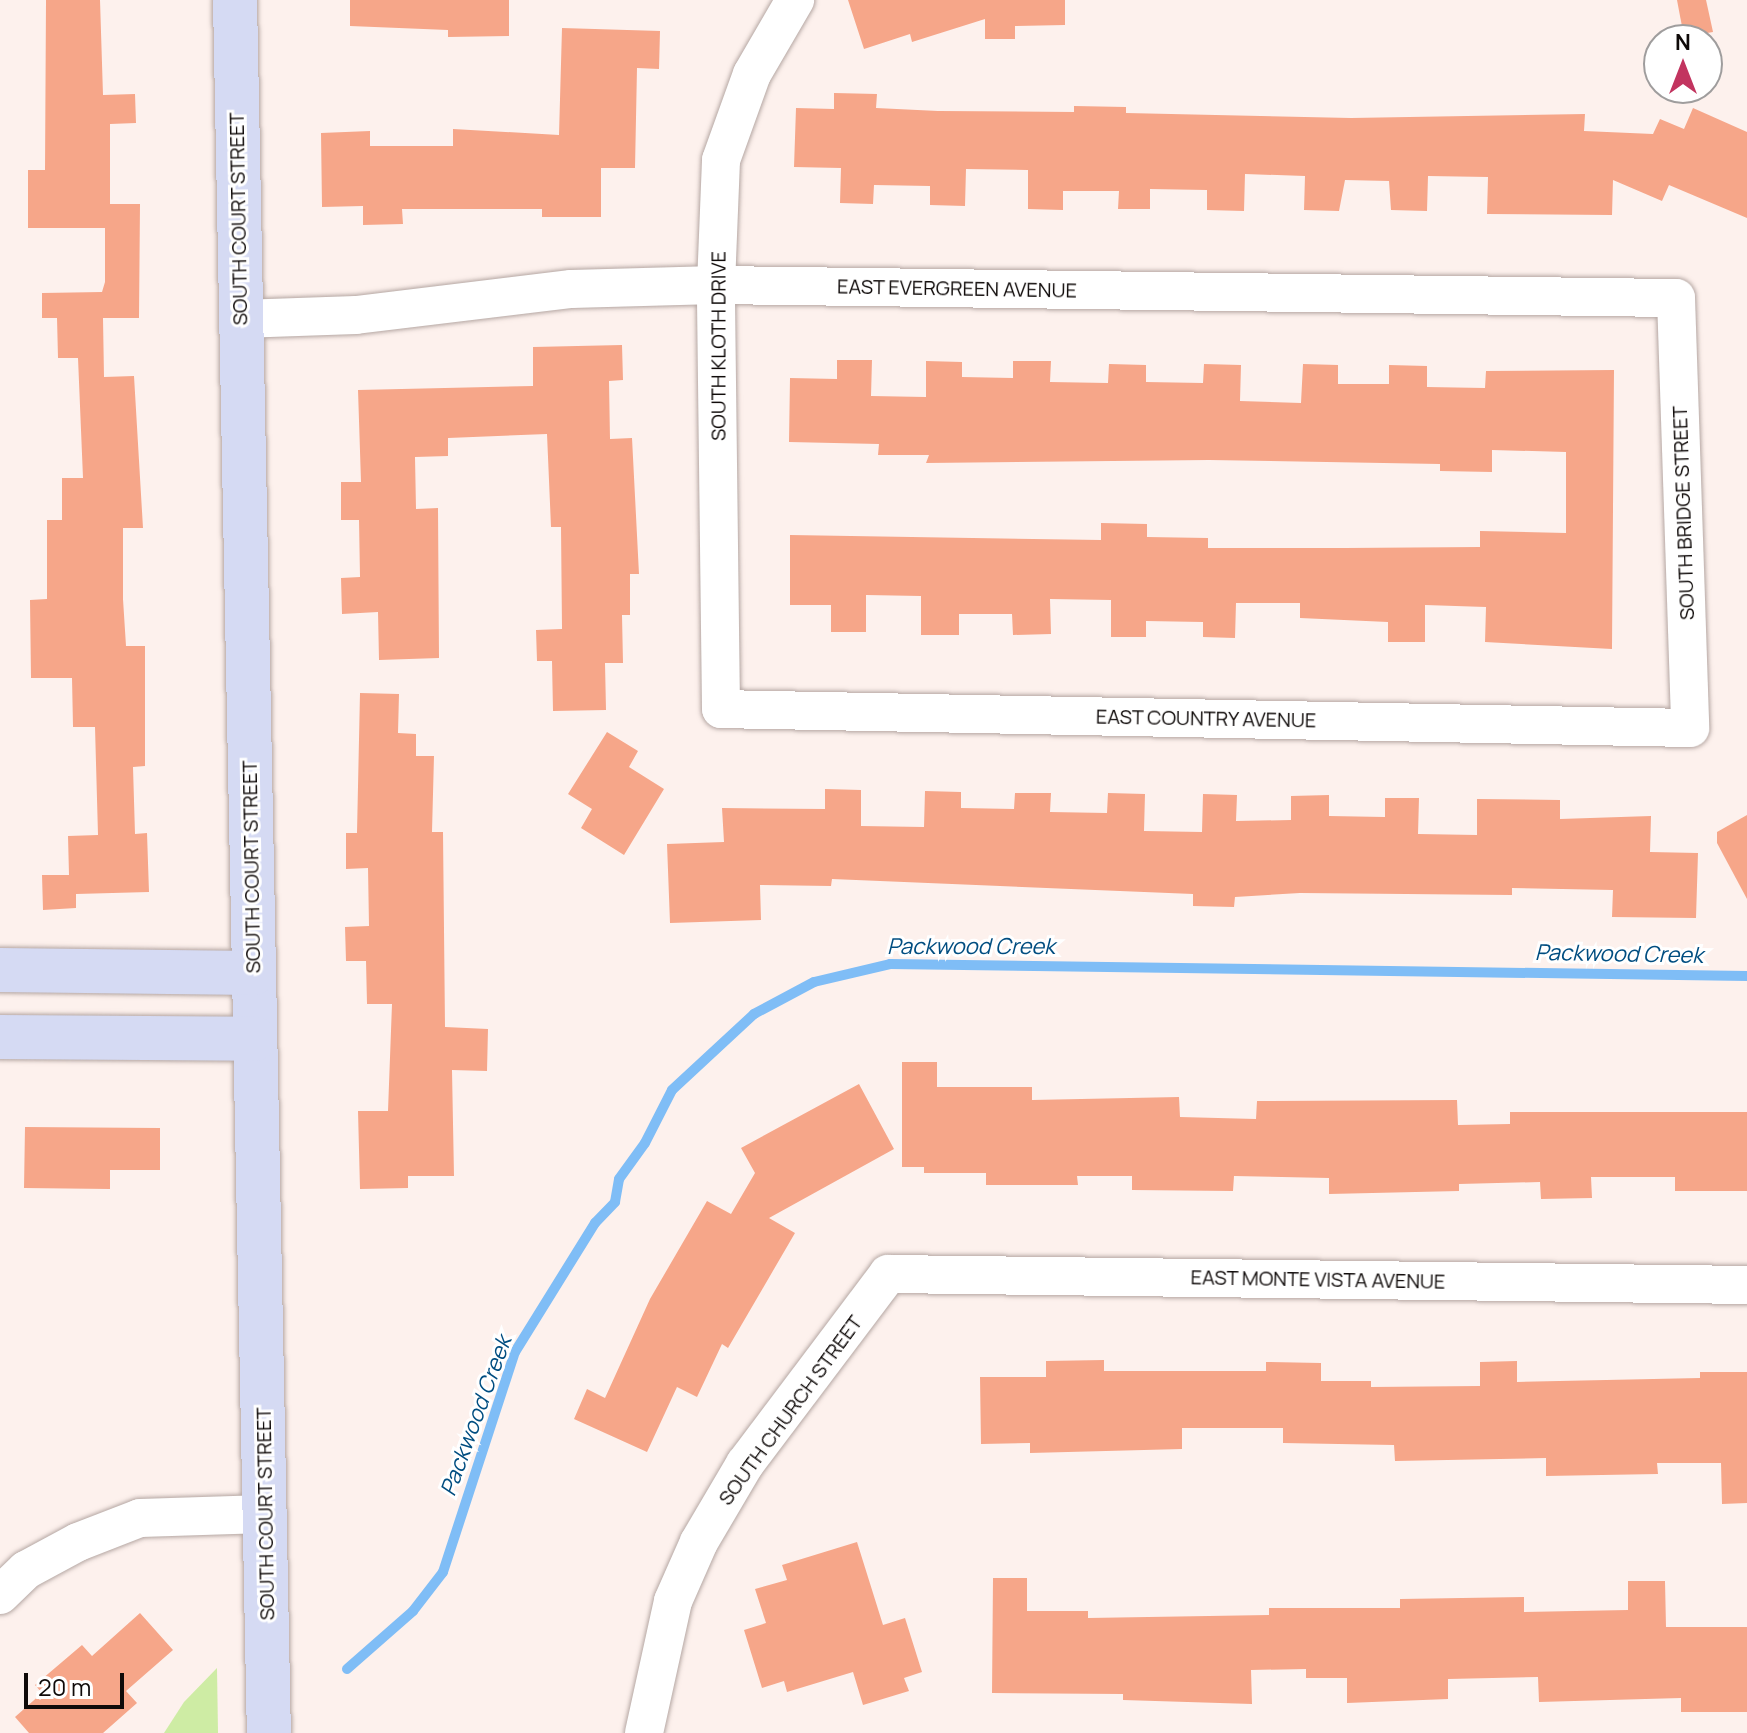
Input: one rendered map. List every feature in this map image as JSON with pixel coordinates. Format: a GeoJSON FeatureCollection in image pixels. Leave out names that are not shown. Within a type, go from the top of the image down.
{"type":"FeatureCollection","features":[{"type":"Feature","properties":{"kind":"street","name":"SOUTH COURT STREET"},"geometry":{"type":"LineString","coordinates":[[235,0],[269,1733]]}},
{"type":"Feature","properties":{"kind":"street","name":"SOUTH KLOTH DRIVE"},"geometry":{"type":"LineString","coordinates":[[721,709],[716,285],[721,160],[752,74],[795,0]]}},
{"type":"Feature","properties":{"kind":"street","name":"EAST EVERGREEN AVENUE"},"geometry":{"type":"LineString","coordinates":[[240,319],[356,315],[571,289],[716,285],[1676,298]]}},
{"type":"Feature","properties":{"kind":"street","name":"SOUTH BRIDGE STREET"},"geometry":{"type":"LineString","coordinates":[[1676,298],[1690,728]]}},
{"type":"Feature","properties":{"kind":"street","name":"EAST COUNTRY AVENUE"},"geometry":{"type":"LineString","coordinates":[[721,709],[1690,728]]}},
{"type":"Feature","properties":{"kind":"street"},"geometry":{"type":"LineString","coordinates":[[0,970],[254,973]]}},
{"type":"Feature","properties":{"kind":"street"},"geometry":{"type":"LineString","coordinates":[[0,1037],[255,1039]]}},
{"type":"Feature","properties":{"kind":"street","name":"EAST MONTE VISTA AVENUE"},"geometry":{"type":"LineString","coordinates":[[888,1274],[1747,1285]]}},
{"type":"Feature","properties":{"kind":"street","name":"SOUTH CHURCH STREET"},"geometry":{"type":"LineString","coordinates":[[644,1733],[673,1601],[699,1542],[745,1464],[888,1274]]}},
{"type":"Feature","properties":{"kind":"street"},"geometry":{"type":"LineString","coordinates":[[0,1595],[26,1570],[78,1542],[140,1518],[265,1514]]}},
{"type":"Feature","properties":{"kind":"green space"},"geometry":{"type":"Polygon","coordinates":[[[217,1668],[218,1733],[164,1733],[184,1702],[217,1668]]]}},
{"type":"Feature","properties":{"kind":"building"},"geometry":{"type":"Polygon","coordinates":[[[46,0],[100,0],[103,95],[135,94],[136,123],[110,124],[110,204],[140,204],[139,318],[103,318],[104,377],[134,376],[143,528],[123,528],[123,599],[126,646],[145,646],[145,766],[133,767],[135,834],[147,833],[149,892],[76,894],[76,908],[43,910],[42,875],[69,875],[68,836],[98,835],[95,727],[73,727],[72,678],[31,678],[30,600],[47,599],[47,520],[62,520],[62,478],[83,478],[78,358],[58,358],[57,318],[42,318],[42,293],[102,292],[105,282],[105,228],[28,228],[28,170],[45,170],[46,0]]]}},
{"type":"Feature","properties":{"kind":"building"},"geometry":{"type":"Polygon","coordinates":[[[350,0],[509,0],[509,36],[448,37],[448,30],[350,26],[350,0]]]}},
{"type":"Feature","properties":{"kind":"building"},"geometry":{"type":"Polygon","coordinates":[[[848,0],[1065,0],[1065,25],[1015,26],[1015,39],[985,39],[985,19],[912,42],[910,34],[864,49],[848,0]]]}},
{"type":"Feature","properties":{"kind":"building"},"geometry":{"type":"Polygon","coordinates":[[[1677,0],[1706,0],[1711,24],[1682,24],[1677,0]]]}},
{"type":"Feature","properties":{"kind":"building"},"geometry":{"type":"Polygon","coordinates":[[[562,28],[660,31],[659,69],[637,68],[635,168],[601,168],[601,217],[542,217],[542,209],[402,209],[403,224],[363,225],[363,206],[322,207],[321,133],[370,131],[370,146],[453,146],[453,129],[559,135],[562,28]]]}},
{"type":"Feature","properties":{"kind":"building"},"geometry":{"type":"Polygon","coordinates":[[[834,93],[877,94],[876,108],[938,111],[1074,112],[1074,106],[1126,107],[1126,113],[1351,118],[1585,114],[1584,131],[1653,134],[1660,119],[1684,129],[1693,108],[1747,132],[1747,218],[1669,185],[1662,201],[1613,180],[1612,215],[1487,214],[1488,177],[1428,176],[1427,211],[1391,210],[1389,181],[1345,180],[1339,211],[1304,210],[1305,176],[1245,174],[1244,211],[1207,210],[1207,190],[1150,189],[1150,209],[1118,209],[1119,191],[1063,191],[1063,210],[1028,209],[1028,170],[966,169],[965,206],[930,205],[930,186],[874,185],[873,204],[840,203],[841,168],[794,167],[796,108],[834,109],[834,93]]]}},
{"type":"Feature","properties":{"kind":"building"},"geometry":{"type":"Polygon","coordinates":[[[622,345],[623,380],[609,381],[610,439],[632,438],[639,574],[630,574],[630,615],[622,615],[623,663],[605,663],[606,710],[553,711],[552,661],[537,661],[536,630],[562,629],[561,527],[551,527],[547,434],[448,438],[448,456],[415,457],[416,509],[438,508],[439,658],[379,660],[378,612],[342,614],[341,578],[360,577],[359,520],[341,520],[341,482],[361,482],[358,390],[533,386],[533,347],[622,345]]]}},
{"type":"Feature","properties":{"kind":"building"},"geometry":{"type":"Polygon","coordinates":[[[837,360],[872,360],[871,396],[926,397],[926,361],[962,362],[962,377],[1013,378],[1013,361],[1051,361],[1050,382],[1108,383],[1109,364],[1146,365],[1146,382],[1203,383],[1204,364],[1241,365],[1240,401],[1301,403],[1303,364],[1338,365],[1338,384],[1389,384],[1389,365],[1427,366],[1427,387],[1485,388],[1486,371],[1614,370],[1612,649],[1485,642],[1486,607],[1425,605],[1425,642],[1388,642],[1388,622],[1300,618],[1300,603],[1236,603],[1235,638],[1203,637],[1203,622],[1146,621],[1146,637],[1111,637],[1111,600],[1050,599],[1051,634],[1013,635],[1012,614],[959,614],[959,635],[921,635],[921,596],[866,595],[866,632],[831,632],[831,605],[790,605],[790,535],[1101,540],[1101,523],[1147,524],[1147,537],[1208,538],[1208,548],[1345,548],[1480,547],[1480,531],[1566,533],[1566,452],[1492,450],[1492,472],[1440,471],[1440,464],[1209,460],[926,463],[929,455],[878,455],[879,444],[789,442],[790,378],[837,379],[837,360]]]}},
{"type":"Feature","properties":{"kind":"building"},"geometry":{"type":"Polygon","coordinates":[[[360,693],[399,694],[398,733],[416,734],[416,756],[434,756],[432,832],[443,832],[445,1027],[488,1029],[487,1071],[452,1070],[454,1176],[408,1176],[408,1188],[360,1189],[358,1111],[388,1111],[392,1004],[367,1004],[366,961],[346,961],[345,927],[369,926],[368,868],[346,869],[346,833],[357,833],[360,693]]]}},
{"type":"Feature","properties":{"kind":"building"},"geometry":{"type":"Polygon","coordinates":[[[607,732],[638,751],[629,767],[664,789],[624,855],[581,828],[592,809],[568,794],[607,732]]]}},
{"type":"Feature","properties":{"kind":"building"},"geometry":{"type":"Polygon","coordinates":[[[825,789],[861,790],[861,826],[924,827],[925,791],[961,792],[961,808],[1014,809],[1015,793],[1051,793],[1050,812],[1107,813],[1108,793],[1145,794],[1144,831],[1202,832],[1203,794],[1237,795],[1236,821],[1291,820],[1291,796],[1329,795],[1329,816],[1385,817],[1385,798],[1419,798],[1418,834],[1477,835],[1477,799],[1560,800],[1560,819],[1651,816],[1650,852],[1698,853],[1696,918],[1612,917],[1613,890],[1512,888],[1512,895],[1300,893],[1235,897],[1234,907],[1193,906],[1193,894],[832,879],[831,886],[760,885],[761,920],[670,923],[667,844],[724,842],[722,808],[825,809],[825,789]]]}},
{"type":"Feature","properties":{"kind":"building"},"geometry":{"type":"Polygon","coordinates":[[[1747,815],[1747,899],[1717,843],[1717,832],[1747,815]]]}},
{"type":"Feature","properties":{"kind":"building"},"geometry":{"type":"Polygon","coordinates":[[[902,1062],[937,1062],[937,1087],[1032,1087],[1032,1100],[1179,1097],[1180,1117],[1256,1119],[1257,1101],[1457,1100],[1458,1125],[1510,1124],[1510,1112],[1747,1112],[1747,1191],[1675,1191],[1675,1177],[1591,1177],[1592,1198],[1541,1199],[1540,1182],[1459,1184],[1459,1191],[1329,1194],[1329,1178],[1234,1176],[1233,1191],[1132,1190],[1132,1176],[1077,1176],[1078,1185],[986,1185],[986,1173],[924,1173],[924,1167],[902,1167],[902,1062]]]}},
{"type":"Feature","properties":{"kind":"building"},"geometry":{"type":"Polygon","coordinates":[[[859,1084],[894,1149],[769,1218],[795,1233],[728,1348],[722,1344],[697,1397],[677,1387],[647,1452],[574,1419],[587,1389],[605,1398],[650,1299],[707,1201],[731,1214],[755,1173],[741,1148],[859,1084]]]}},
{"type":"Feature","properties":{"kind":"building"},"geometry":{"type":"Polygon","coordinates":[[[25,1127],[160,1128],[160,1170],[110,1170],[110,1189],[24,1188],[25,1127]]]}},
{"type":"Feature","properties":{"kind":"building"},"geometry":{"type":"Polygon","coordinates":[[[1104,1360],[1104,1371],[1266,1371],[1266,1362],[1321,1363],[1321,1381],[1371,1381],[1371,1387],[1480,1386],[1480,1362],[1517,1361],[1517,1382],[1700,1378],[1700,1372],[1747,1372],[1747,1503],[1722,1504],[1721,1463],[1657,1463],[1658,1474],[1546,1476],[1546,1458],[1395,1461],[1394,1445],[1283,1443],[1283,1428],[1182,1428],[1182,1449],[1030,1453],[1030,1443],[981,1444],[980,1377],[1046,1377],[1046,1361],[1104,1360]]]}},
{"type":"Feature","properties":{"kind":"building"},"geometry":{"type":"Polygon","coordinates":[[[857,1542],[883,1625],[905,1618],[922,1672],[904,1678],[909,1691],[863,1705],[853,1672],[787,1692],[784,1681],[762,1688],[744,1630],[766,1623],[755,1589],[787,1580],[782,1565],[857,1542]]]}},
{"type":"Feature","properties":{"kind":"building"},"geometry":{"type":"Polygon","coordinates":[[[993,1578],[1027,1578],[1027,1611],[1088,1611],[1088,1618],[1269,1615],[1269,1608],[1400,1608],[1400,1599],[1524,1597],[1524,1612],[1628,1610],[1628,1581],[1665,1581],[1666,1627],[1747,1627],[1747,1712],[1681,1712],[1681,1698],[1539,1702],[1538,1677],[1448,1679],[1448,1699],[1347,1703],[1347,1678],[1306,1678],[1306,1669],[1251,1670],[1252,1704],[1123,1700],[1123,1694],[992,1693],[993,1578]]]}},
{"type":"Feature","properties":{"kind":"building"},"geometry":{"type":"Polygon","coordinates":[[[140,1613],[173,1650],[126,1691],[137,1703],[103,1733],[29,1733],[15,1717],[42,1693],[35,1685],[82,1645],[92,1656],[140,1613]]]}},
{"type":"Feature","properties":{"kind":"waterway","name":"Packwood Creek"},"geometry":{"type":"LineString","coordinates":[[347,1669],[413,1611],[443,1572],[515,1352],[595,1223],[615,1202],[619,1179],[645,1143],[672,1090],[754,1014],[814,982],[890,964],[1747,976]]}}]}
